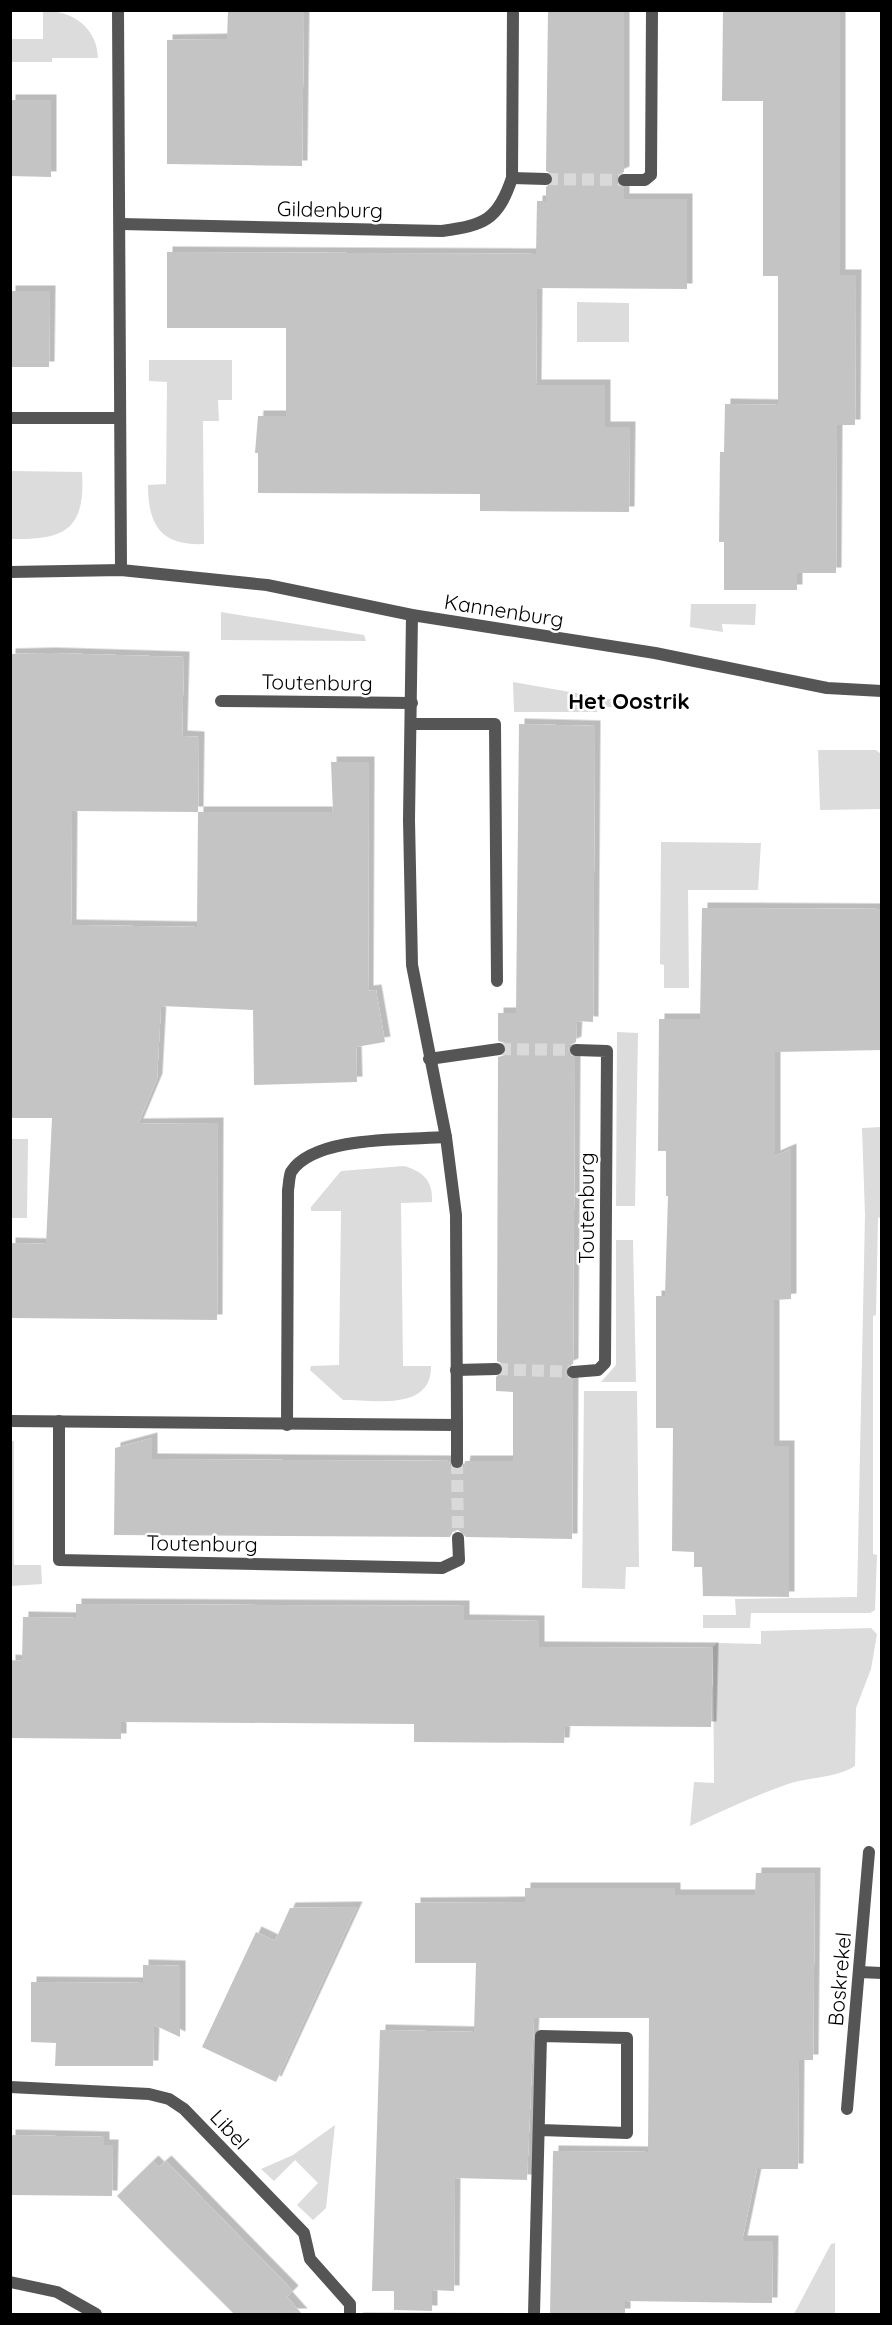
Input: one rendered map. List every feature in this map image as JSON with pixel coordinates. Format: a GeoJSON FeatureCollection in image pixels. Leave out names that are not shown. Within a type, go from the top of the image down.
{"type":"FeatureCollection","features":[{"type":"Feature","properties":{"kind":"street"},"geometry":{"type":"LineString","coordinates":[[118,10],[121,224],[121,570]]}},
{"type":"Feature","properties":{"kind":"street","name":"Gildenburg"},"geometry":{"type":"LineString","coordinates":[[121,224],[442,231],[470,227],[489,219],[504,203],[512,178],[513,10]]}},
{"type":"Feature","properties":{"kind":"street"},"geometry":{"type":"LineString","coordinates":[[624,180],[645,180],[651,175],[652,10]]}},
{"type":"Feature","properties":{"kind":"street"},"geometry":{"type":"LineString","coordinates":[[512,178],[546,179]]}},
{"type":"Feature","properties":{"kind":"street"},"geometry":{"type":"LineString","coordinates":[[10,418],[120,418]]}},
{"type":"Feature","properties":{"kind":"street","name":"Kannenburg"},"geometry":{"type":"LineString","coordinates":[[10,572],[121,570],[267,585],[412,615],[655,654],[827,688],[882,691]]}},
{"type":"Feature","properties":{"kind":"street"},"geometry":{"type":"LineString","coordinates":[[412,615],[409,820],[412,965],[446,1137],[456,1215],[457,1461]]}},
{"type":"Feature","properties":{"kind":"street","name":"Toutenburg"},"geometry":{"type":"LineString","coordinates":[[221,700],[412,703]]}},
{"type":"Feature","properties":{"kind":"street"},"geometry":{"type":"LineString","coordinates":[[412,724],[495,724],[497,981]]}},
{"type":"Feature","properties":{"kind":"street"},"geometry":{"type":"LineString","coordinates":[[429,1059],[499,1049]]}},
{"type":"Feature","properties":{"kind":"street","name":"Toutenburg"},"geometry":{"type":"LineString","coordinates":[[573,1372],[598,1370],[605,1364],[607,1051],[576,1050]]}},
{"type":"Feature","properties":{"kind":"street"},"geometry":{"type":"LineString","coordinates":[[287,1425],[288,1190],[291,1173],[300,1162],[318,1151],[339,1145],[446,1137]]}},
{"type":"Feature","properties":{"kind":"street"},"geometry":{"type":"LineString","coordinates":[[456,1370],[496,1370]]}},
{"type":"Feature","properties":{"kind":"street"},"geometry":{"type":"LineString","coordinates":[[10,1421],[457,1425]]}},
{"type":"Feature","properties":{"kind":"street","name":"Toutenburg"},"geometry":{"type":"LineString","coordinates":[[59,1421],[59,1560],[442,1568],[459,1560],[458,1538]]}},
{"type":"Feature","properties":{"kind":"street","name":"Boskrekel"},"geometry":{"type":"LineString","coordinates":[[847,2109],[869,1852]]}},
{"type":"Feature","properties":{"kind":"street"},"geometry":{"type":"LineString","coordinates":[[859,1972],[882,1973]]}},
{"type":"Feature","properties":{"kind":"street"},"geometry":{"type":"LineString","coordinates":[[534,2314],[541,2130],[541,2036],[627,2038],[627,2133],[541,2130]]}},
{"type":"Feature","properties":{"kind":"street","name":"Libel"},"geometry":{"type":"LineString","coordinates":[[10,2088],[149,2094],[169,2099],[184,2109],[304,2233],[310,2259],[350,2304],[350,2314]]}},
{"type":"Feature","properties":{"kind":"street"},"geometry":{"type":"LineString","coordinates":[[10,2282],[57,2292],[96,2314]]}},
{"type":"Feature","properties":{"kind":"shaded area"},"geometry":{"type":"Polygon","coordinates":[[[43,11],[54,11],[81,22],[93,37],[98,58],[52,58],[52,62],[11,62],[11,39],[43,39],[43,11]]]}},
{"type":"Feature","properties":{"kind":"shaded area"},"geometry":{"type":"Polygon","coordinates":[[[577,302],[629,303],[629,342],[577,342],[577,302]]]}},
{"type":"Feature","properties":{"kind":"shaded area"},"geometry":{"type":"Polygon","coordinates":[[[149,360],[232,360],[232,400],[218,400],[219,421],[203,421],[204,544],[189,544],[167,537],[154,522],[148,485],[166,484],[167,382],[149,381],[149,360]]]}},
{"type":"Feature","properties":{"kind":"shaded area"},"geometry":{"type":"Polygon","coordinates":[[[11,471],[82,472],[80,508],[75,519],[57,534],[29,539],[11,539],[11,471]]]}},
{"type":"Feature","properties":{"kind":"shaded area"},"geometry":{"type":"Polygon","coordinates":[[[691,604],[756,604],[755,625],[722,624],[723,632],[690,627],[691,604]]]}},
{"type":"Feature","properties":{"kind":"shaded area"},"geometry":{"type":"Polygon","coordinates":[[[221,612],[364,635],[366,641],[221,640],[221,612]]]}},
{"type":"Feature","properties":{"kind":"shaded area"},"geometry":{"type":"Polygon","coordinates":[[[513,682],[621,701],[622,707],[597,707],[597,712],[514,712],[513,682]]]}},
{"type":"Feature","properties":{"kind":"shaded area"},"geometry":{"type":"Polygon","coordinates":[[[818,750],[876,750],[881,754],[881,809],[820,810],[818,750]]]}},
{"type":"Feature","properties":{"kind":"shaded area"},"geometry":{"type":"Polygon","coordinates":[[[661,842],[761,843],[758,890],[688,890],[689,988],[664,988],[664,965],[660,964],[661,842]]]}},
{"type":"Feature","properties":{"kind":"shaded area"},"geometry":{"type":"Polygon","coordinates":[[[617,1032],[638,1033],[635,1206],[616,1206],[617,1032]]]}},
{"type":"Feature","properties":{"kind":"shaded area"},"geometry":{"type":"Polygon","coordinates":[[[881,1127],[882,1217],[878,1218],[876,1315],[873,1316],[873,1554],[877,1555],[875,1610],[870,1613],[751,1613],[750,1628],[703,1628],[703,1615],[736,1615],[735,1599],[857,1597],[865,1215],[862,1128],[881,1127]]]}},
{"type":"Feature","properties":{"kind":"shaded area"},"geometry":{"type":"Polygon","coordinates":[[[11,1139],[28,1139],[27,1218],[11,1218],[11,1139]]]}},
{"type":"Feature","properties":{"kind":"shaded area"},"geometry":{"type":"Polygon","coordinates":[[[404,1166],[417,1171],[426,1178],[432,1195],[432,1202],[401,1203],[403,1366],[431,1366],[429,1380],[422,1390],[412,1397],[385,1401],[343,1400],[310,1370],[311,1366],[339,1365],[341,1211],[311,1211],[311,1207],[341,1171],[404,1166]]]}},
{"type":"Feature","properties":{"kind":"shaded area"},"geometry":{"type":"Polygon","coordinates":[[[616,1240],[633,1240],[636,1382],[601,1382],[616,1365],[616,1240]]]}},
{"type":"Feature","properties":{"kind":"shaded area"},"geometry":{"type":"Polygon","coordinates":[[[584,1391],[637,1391],[639,1567],[626,1567],[625,1589],[582,1588],[584,1391]]]}},
{"type":"Feature","properties":{"kind":"shaded area"},"geometry":{"type":"Polygon","coordinates":[[[11,1441],[14,1441],[14,1565],[41,1565],[42,1584],[11,1586],[11,1441]]]}},
{"type":"Feature","properties":{"kind":"shaded area"},"geometry":{"type":"Polygon","coordinates":[[[871,1628],[877,1634],[871,1669],[856,1708],[855,1766],[840,1773],[788,1784],[690,1826],[694,1782],[714,1783],[713,1647],[717,1643],[761,1644],[761,1631],[871,1628]]]}},
{"type":"Feature","properties":{"kind":"shaded area"},"geometry":{"type":"Polygon","coordinates":[[[335,2125],[326,2208],[313,2220],[297,2205],[318,2183],[295,2160],[274,2181],[261,2169],[293,2155],[335,2125]]]}},
{"type":"Feature","properties":{"kind":"shaded area"},"geometry":{"type":"Polygon","coordinates":[[[835,2243],[835,2314],[794,2314],[831,2244],[835,2243]]]}},
{"type":"Feature","properties":{"kind":"shaded area"},"geometry":{"type":"Polygon","coordinates":[[[363,2312],[522,2313],[363,2314],[363,2312]]]}},
{"type":"Feature","properties":{"kind":"building"},"geometry":{"type":"Polygon","coordinates":[[[228,10],[304,10],[302,166],[167,164],[167,40],[227,39],[228,10]]]}},
{"type":"Feature","properties":{"kind":"building"},"geometry":{"type":"Polygon","coordinates":[[[548,10],[624,10],[624,172],[617,175],[617,184],[624,188],[624,199],[687,199],[687,289],[537,288],[536,385],[605,385],[605,427],[630,427],[629,512],[480,511],[480,494],[258,493],[258,453],[255,453],[258,416],[286,416],[286,328],[167,328],[167,252],[536,254],[537,201],[546,201],[546,187],[554,180],[553,175],[546,171],[548,10]]]}},
{"type":"Feature","properties":{"kind":"building"},"geometry":{"type":"Polygon","coordinates":[[[723,10],[840,10],[840,275],[856,275],[855,425],[837,425],[836,573],[797,573],[797,590],[724,590],[724,542],[719,542],[720,452],[724,452],[725,404],[778,405],[778,276],[763,276],[763,101],[722,101],[723,10]]]}},
{"type":"Feature","properties":{"kind":"building"},"geometry":{"type":"Polygon","coordinates":[[[10,100],[51,100],[51,177],[10,176],[10,100]]]}},
{"type":"Feature","properties":{"kind":"building"},"geometry":{"type":"Polygon","coordinates":[[[10,291],[50,291],[49,367],[10,367],[10,291]]]}},
{"type":"Feature","properties":{"kind":"building"},"geometry":{"type":"Polygon","coordinates":[[[10,654],[184,657],[182,736],[199,737],[198,812],[333,812],[331,762],[369,762],[368,991],[376,990],[385,1042],[356,1047],[357,1082],[254,1085],[253,1010],[161,1006],[157,1079],[138,1124],[218,1123],[217,1320],[10,1318],[10,1243],[46,1244],[52,1118],[10,1118],[10,654]],[[72,811],[71,925],[197,927],[198,812],[72,811]]]}},
{"type":"Feature","properties":{"kind":"building"},"geometry":{"type":"Polygon","coordinates":[[[519,724],[595,726],[593,1022],[577,1021],[576,1042],[569,1045],[568,1050],[575,1058],[573,1364],[568,1366],[565,1372],[567,1377],[573,1380],[572,1539],[466,1537],[458,1530],[453,1531],[450,1537],[114,1535],[115,1448],[152,1438],[152,1459],[449,1461],[450,1467],[456,1470],[464,1467],[465,1461],[513,1461],[513,1392],[496,1391],[496,1377],[504,1369],[503,1364],[497,1361],[498,1057],[505,1055],[507,1048],[505,1043],[498,1041],[498,1013],[516,1013],[519,724]]]}},
{"type":"Feature","properties":{"kind":"building"},"geometry":{"type":"Polygon","coordinates":[[[702,908],[882,909],[882,1050],[775,1052],[775,1156],[791,1149],[791,1299],[774,1300],[774,1446],[789,1446],[789,1597],[703,1596],[702,1567],[694,1567],[694,1552],[672,1551],[673,1428],[656,1428],[656,1296],[665,1296],[668,1196],[666,1196],[666,1151],[658,1151],[659,1019],[700,1019],[702,908]]]}},
{"type":"Feature","properties":{"kind":"building"},"geometry":{"type":"Polygon","coordinates":[[[76,1604],[464,1606],[464,1620],[539,1621],[539,1647],[713,1648],[711,1727],[565,1726],[564,1743],[414,1742],[414,1724],[121,1722],[121,1739],[10,1738],[10,1660],[22,1661],[23,1617],[76,1618],[76,1604]]]}},
{"type":"Feature","properties":{"kind":"building"},"geometry":{"type":"Polygon","coordinates":[[[756,1873],[815,1873],[813,2060],[799,2060],[798,2169],[757,2169],[742,2241],[773,2241],[772,2303],[625,2301],[625,2314],[550,2314],[553,2151],[648,2152],[649,2018],[534,2018],[527,2180],[455,2178],[454,2291],[432,2290],[432,2311],[394,2310],[394,2291],[372,2291],[380,2030],[474,2032],[476,1963],[415,1963],[415,1903],[525,1902],[525,1888],[675,1888],[675,1895],[755,1895],[756,1873]]]}},
{"type":"Feature","properties":{"kind":"building"},"geometry":{"type":"Polygon","coordinates":[[[357,1907],[276,2082],[202,2047],[256,1932],[275,1941],[290,1908],[357,1907]]]}},
{"type":"Feature","properties":{"kind":"building"},"geometry":{"type":"Polygon","coordinates":[[[143,1965],[180,1966],[180,2037],[154,2025],[153,2066],[55,2066],[56,2043],[31,2042],[31,1982],[143,1983],[143,1965]]]}},
{"type":"Feature","properties":{"kind":"building"},"geometry":{"type":"Polygon","coordinates":[[[10,2135],[104,2137],[104,2145],[113,2145],[112,2196],[10,2195],[10,2135]]]}},
{"type":"Feature","properties":{"kind":"building"},"geometry":{"type":"Polygon","coordinates":[[[153,2161],[159,2167],[166,2161],[293,2291],[287,2297],[302,2314],[234,2314],[117,2196],[153,2161]]]}},
{"type":"Feature","properties":{"kind":"tunnel"},"geometry":{"type":"LineString","coordinates":[[546,179],[624,180]]}},
{"type":"Feature","properties":{"kind":"tunnel"},"geometry":{"type":"LineString","coordinates":[[499,1049],[576,1050]]}},
{"type":"Feature","properties":{"kind":"tunnel"},"geometry":{"type":"LineString","coordinates":[[496,1369],[573,1372]]}},
{"type":"Feature","properties":{"kind":"tunnel"},"geometry":{"type":"LineString","coordinates":[[457,1462],[458,1538]]}},
{"type":"Feature","properties":{"kind":"district","name":"Het Oostrik"},"geometry":{"type":"Point","coordinates":[629,701]}}]}
